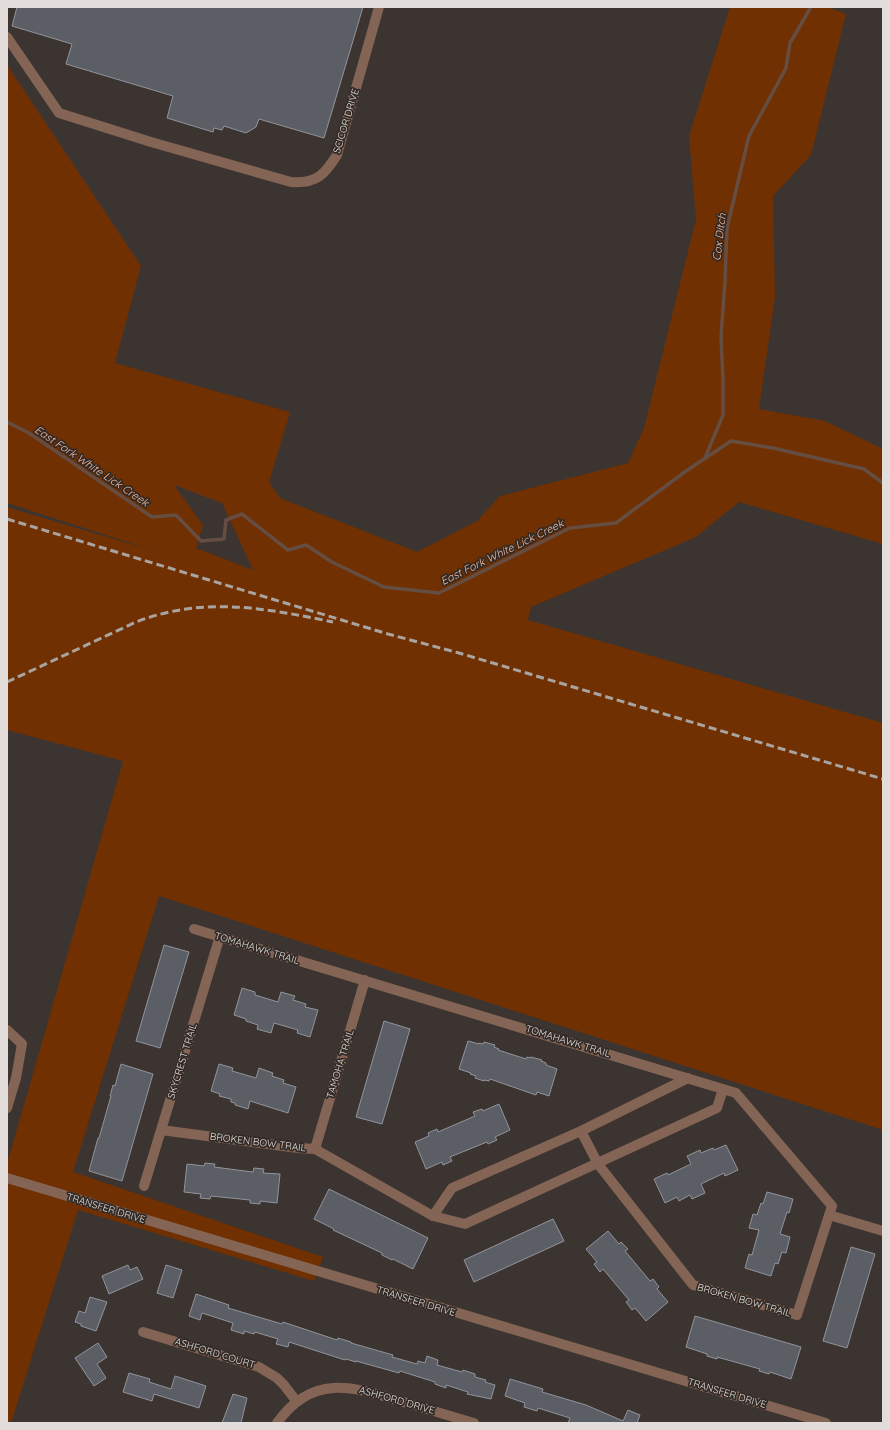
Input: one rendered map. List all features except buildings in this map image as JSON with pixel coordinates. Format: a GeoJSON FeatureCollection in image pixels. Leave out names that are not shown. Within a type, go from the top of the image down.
{"type":"FeatureCollection","features":[{"type":"Feature","properties":{"kind":"street","name":"SCICOR DRIVE"},"geometry":{"type":"LineString","coordinates":[[7,38],[59,113],[151,142],[291,182],[310,181],[321,176],[334,162],[379,7]]}},
{"type":"Feature","properties":{"kind":"street","name":"TOMAHAWK TRAIL"},"geometry":{"type":"LineString","coordinates":[[194,929],[736,1093],[832,1206],[829,1215]]}},
{"type":"Feature","properties":{"kind":"street","name":"SKYCREST TRAIL"},"geometry":{"type":"LineString","coordinates":[[144,1186],[220,936]]}},
{"type":"Feature","properties":{"kind":"street","name":"TAMOHA TRAIL"},"geometry":{"type":"LineString","coordinates":[[315,1149],[365,980]]}},
{"type":"Feature","properties":{"kind":"street"},"geometry":{"type":"LineString","coordinates":[[7,1030],[22,1044],[16,1078],[7,1108]]}},
{"type":"Feature","properties":{"kind":"street"},"geometry":{"type":"LineString","coordinates":[[433,1216],[452,1188],[581,1131],[688,1078]]}},
{"type":"Feature","properties":{"kind":"street","name":"BROKEN BOW TRAIL"},"geometry":{"type":"LineString","coordinates":[[161,1130],[315,1149],[433,1216],[465,1224],[717,1108],[723,1089]]}},
{"type":"Feature","properties":{"kind":"street","name":"BROKEN BOW TRAIL"},"geometry":{"type":"LineString","coordinates":[[581,1131],[598,1164],[693,1285],[797,1315],[829,1215]]}},
{"type":"Feature","properties":{"kind":"street","name":"TRANSFER DRIVE"},"geometry":{"type":"LineString","coordinates":[[9,1179],[826,1423]]}},
{"type":"Feature","properties":{"kind":"street"},"geometry":{"type":"LineString","coordinates":[[829,1215],[883,1231]]}},
{"type":"Feature","properties":{"kind":"street","name":"ASHFORD COURT"},"geometry":{"type":"LineString","coordinates":[[144,1332],[259,1367],[277,1378],[297,1402]]}},
{"type":"Feature","properties":{"kind":"street","name":"ASHFORD DRIVE"},"geometry":{"type":"LineString","coordinates":[[277,1423],[285,1412],[306,1396],[322,1390],[338,1387],[365,1390],[474,1423]]}},
{"type":"Feature","properties":{"kind":"shaded area"},"geometry":{"type":"Polygon","coordinates":[[[730,7],[827,7],[846,14],[811,155],[773,196],[775,297],[759,409],[825,421],[883,449],[883,544],[739,502],[696,537],[531,607],[528,620],[883,723],[883,1130],[159,896],[73,1172],[323,1257],[314,1281],[78,1210],[11,1423],[7,1423],[7,1164],[123,761],[7,730],[7,507],[161,553],[7,503],[7,65],[141,266],[115,363],[290,412],[269,482],[280,498],[417,552],[477,521],[500,496],[628,463],[644,428],[696,219],[689,136],[730,7]],[[174,485],[203,525],[196,548],[253,570],[222,503],[174,485]]]}},
{"type":"Feature","properties":{"kind":"waterway","name":"Cox Ditch"},"geometry":{"type":"LineString","coordinates":[[705,458],[723,415],[721,337],[727,228],[749,136],[786,68],[790,43],[811,7]]}},
{"type":"Feature","properties":{"kind":"waterway","name":"East Fork White Lick Creek"},"geometry":{"type":"LineString","coordinates":[[7,422],[29,433],[152,517],[176,515],[201,541],[224,539],[226,520],[242,514],[288,550],[306,545],[332,562],[384,587],[439,593],[570,528],[616,523],[686,471],[731,441],[773,448],[864,469],[883,483]]}},
{"type":"Feature","properties":{"kind":"railway"},"geometry":{"type":"LineString","coordinates":[[7,519],[388,634],[459,653],[883,779]]}},
{"type":"Feature","properties":{"kind":"railway"},"geometry":{"type":"LineString","coordinates":[[7,682],[136,622],[161,614],[186,609],[210,607],[258,609],[283,612],[333,622]]}}]}
